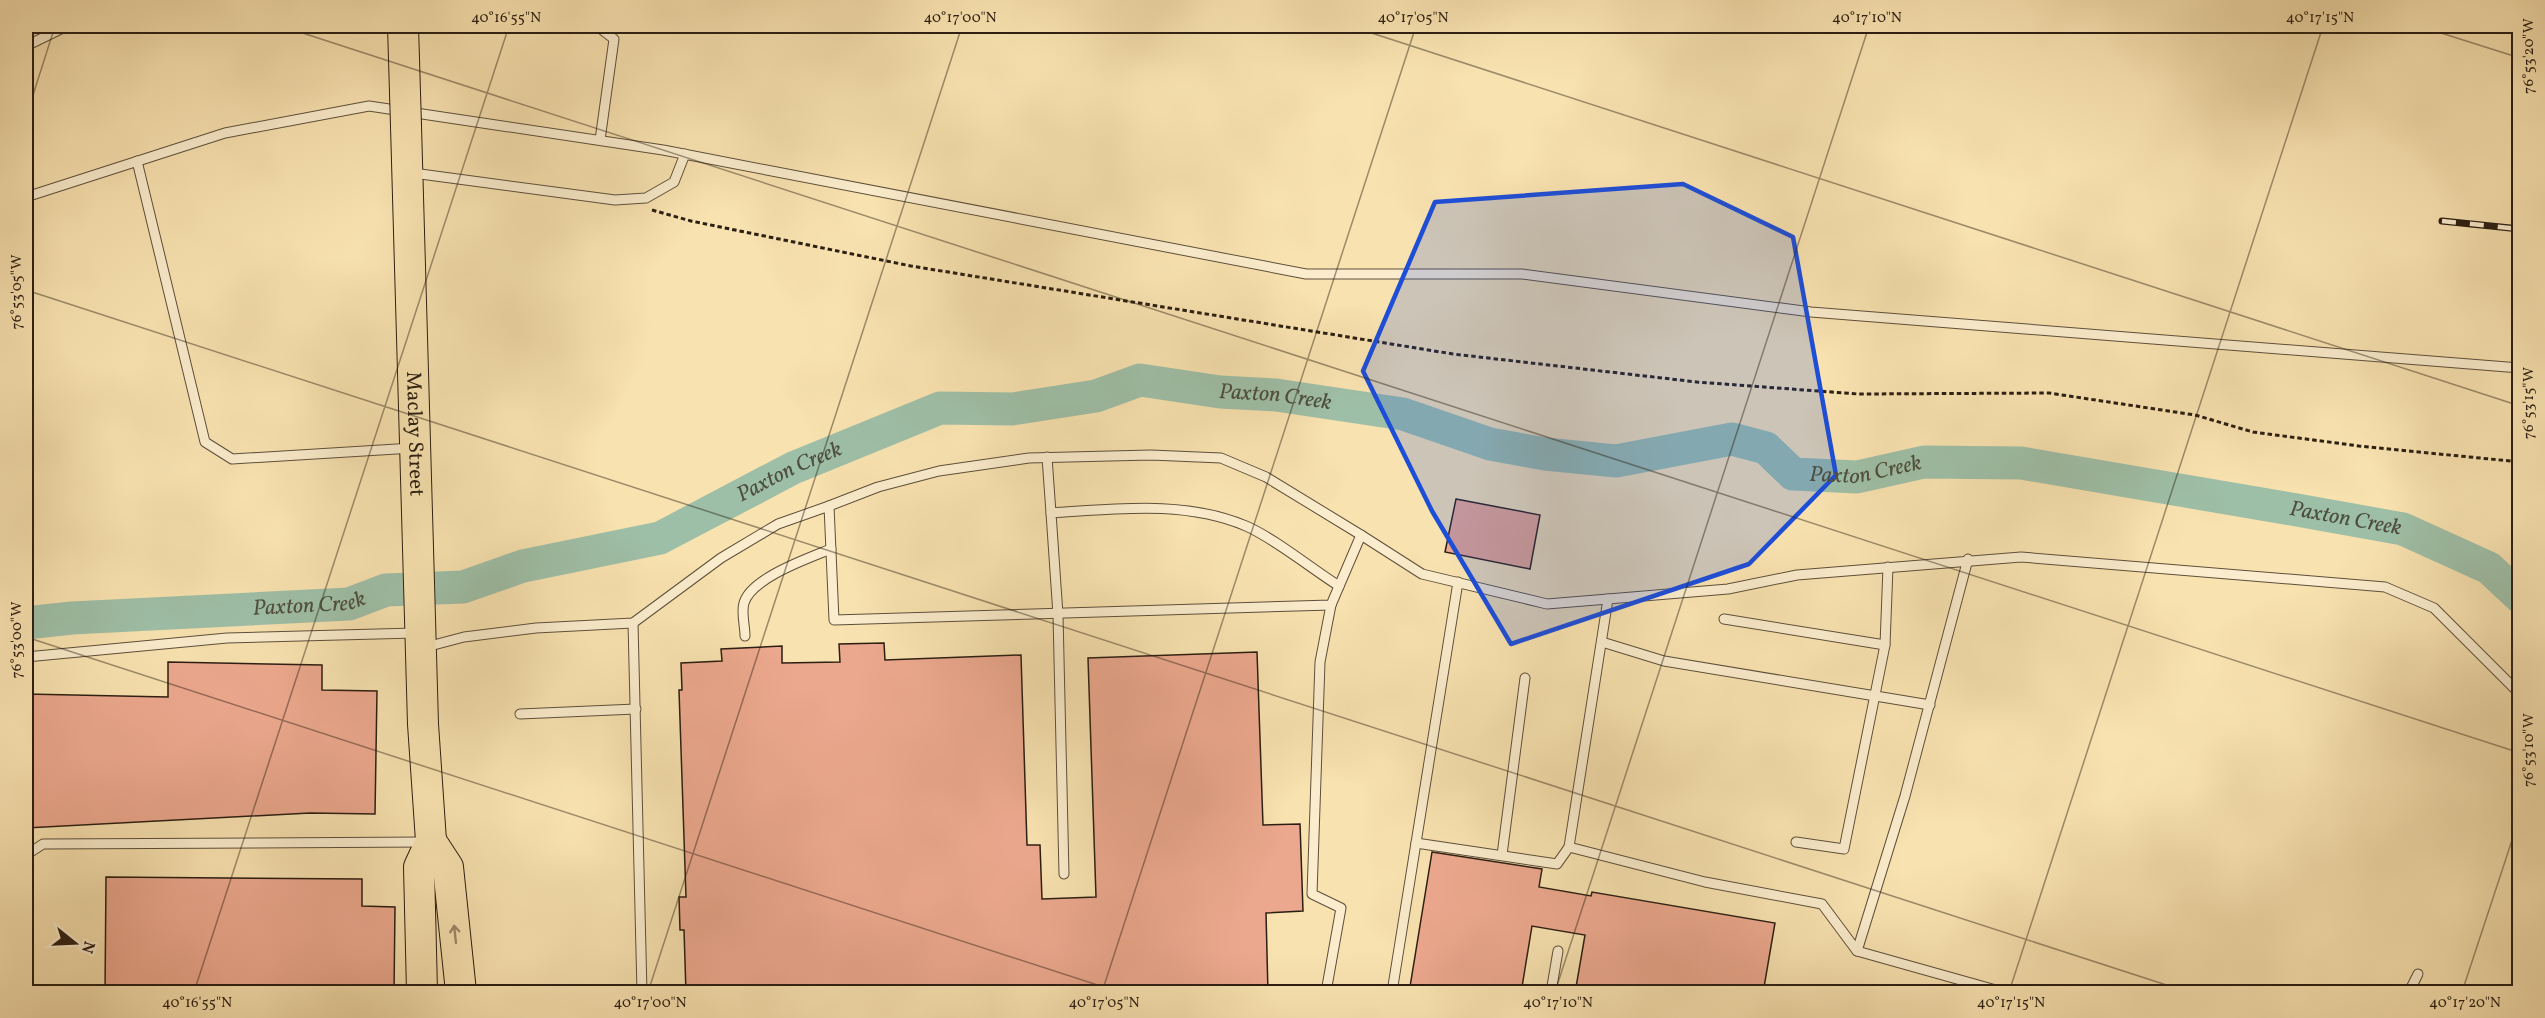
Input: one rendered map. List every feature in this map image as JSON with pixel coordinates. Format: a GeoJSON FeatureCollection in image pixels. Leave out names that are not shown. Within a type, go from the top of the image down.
{"type":"FeatureCollection","features":[{"type":"Feature","properties":{"kind":"main road","name":"Maclay Street"},"geometry":{"type":"LineString","coordinates":[[403,26],[423,724],[431,842],[419,867],[422,993]]}},
{"type":"Feature","properties":{"kind":"main road"},"geometry":{"type":"LineString","coordinates":[[431,842],[448,867],[461,993]]}},
{"type":"Feature","properties":{"kind":"lane"},"geometry":{"type":"LineString","coordinates":[[26,46],[68,26]]}},
{"type":"Feature","properties":{"kind":"lane"},"geometry":{"type":"LineString","coordinates":[[597,26],[614,39],[600,140]]}},
{"type":"Feature","properties":{"kind":"lane"},"geometry":{"type":"LineString","coordinates":[[26,198],[225,133],[369,106],[686,154],[1306,274],[1522,274],[1810,312],[2520,368]]}},
{"type":"Feature","properties":{"kind":"lane"},"geometry":{"type":"LineString","coordinates":[[407,171],[615,200],[646,198],[674,182],[686,154]]}},
{"type":"Feature","properties":{"kind":"lane"},"geometry":{"type":"LineString","coordinates":[[137,161],[205,442],[232,459],[415,448]]}},
{"type":"Feature","properties":{"kind":"lane"},"geometry":{"type":"LineString","coordinates":[[26,657],[227,638],[421,641],[536,628],[633,623],[721,558],[778,524],[878,487],[939,471],[1047,457],[1151,455],[1221,458],[1266,477],[1422,574],[1547,604],[1728,589],[1786,576],[1968,559],[2021,557],[2385,587],[2434,608],[2520,694]]}},
{"type":"Feature","properties":{"kind":"lane"},"geometry":{"type":"LineString","coordinates":[[1047,457],[1058,615],[1064,874]]}},
{"type":"Feature","properties":{"kind":"lane"},"geometry":{"type":"LineString","coordinates":[[829,506],[834,620],[1331,606]]}},
{"type":"Feature","properties":{"kind":"lane"},"geometry":{"type":"LineString","coordinates":[[1052,513],[1144,507],[1205,513],[1248,527],[1339,586]]}},
{"type":"Feature","properties":{"kind":"lane"},"geometry":{"type":"LineString","coordinates":[[1326,993],[1341,908],[1312,894],[1320,662],[1331,606],[1361,535]]}},
{"type":"Feature","properties":{"kind":"lane"},"geometry":{"type":"LineString","coordinates":[[745,636],[744,603],[752,592],[781,569],[831,549]]}},
{"type":"Feature","properties":{"kind":"lane"},"geometry":{"type":"LineString","coordinates":[[1857,951],[1930,705],[1968,559]]}},
{"type":"Feature","properties":{"kind":"lane"},"geometry":{"type":"LineString","coordinates":[[1796,842],[1844,849],[1877,695],[1885,645],[1888,567]]}},
{"type":"Feature","properties":{"kind":"lane"},"geometry":{"type":"LineString","coordinates":[[1392,993],[1458,582]]}},
{"type":"Feature","properties":{"kind":"lane"},"geometry":{"type":"LineString","coordinates":[[1416,843],[1557,864],[1569,847],[1608,599]]}},
{"type":"Feature","properties":{"kind":"lane"},"geometry":{"type":"LineString","coordinates":[[1724,619],[1885,645]]}},
{"type":"Feature","properties":{"kind":"lane"},"geometry":{"type":"LineString","coordinates":[[633,623],[642,993]]}},
{"type":"Feature","properties":{"kind":"lane"},"geometry":{"type":"LineString","coordinates":[[1602,642],[1664,661],[1930,705]]}},
{"type":"Feature","properties":{"kind":"lane"},"geometry":{"type":"LineString","coordinates":[[1502,855],[1526,678]]}},
{"type":"Feature","properties":{"kind":"lane"},"geometry":{"type":"LineString","coordinates":[[520,714],[636,708]]}},
{"type":"Feature","properties":{"kind":"lane"},"geometry":{"type":"LineString","coordinates":[[26,855],[43,844],[431,842]]}},
{"type":"Feature","properties":{"kind":"lane"},"geometry":{"type":"LineString","coordinates":[[1569,847],[1705,882],[1822,904],[1857,951],[2003,993]]}},
{"type":"Feature","properties":{"kind":"lane"},"geometry":{"type":"LineString","coordinates":[[1551,993],[1558,951]]}},
{"type":"Feature","properties":{"kind":"lane"},"geometry":{"type":"LineString","coordinates":[[2409,993],[2418,974],[2416,993]]}},
{"type":"Feature","properties":{"kind":"path"},"geometry":{"type":"LineString","coordinates":[[615,200],[691,221],[911,266],[1453,354],[1697,382],[1858,394],[2049,393],[2195,415],[2253,432],[2359,446],[2520,462]]}},
{"type":"Feature","properties":{"kind":"highlighted area"},"geometry":{"type":"Polygon","coordinates":[[[1683,184],[1793,237],[1836,475],[1749,564],[1511,644],[1432,511],[1363,371],[1435,202],[1683,184]]]}},
{"type":"Feature","properties":{"kind":"building"},"geometry":{"type":"Polygon","coordinates":[[[1456,499],[1540,515],[1530,569],[1445,552],[1456,499]]]}},
{"type":"Feature","properties":{"kind":"building"},"geometry":{"type":"Polygon","coordinates":[[[884,643],[885,660],[1021,655],[1027,845],[1040,845],[1042,899],[1096,897],[1088,658],[1257,652],[1263,825],[1300,824],[1303,911],[1266,913],[1268,993],[686,993],[684,930],[680,930],[679,897],[686,897],[679,690],[682,690],[681,663],[722,661],[721,649],[782,646],[782,663],[840,662],[839,644],[884,643]]]}},
{"type":"Feature","properties":{"kind":"building"},"geometry":{"type":"Polygon","coordinates":[[[168,662],[322,665],[322,690],[377,691],[375,814],[310,813],[26,828],[26,694],[168,697],[168,662]]]}},
{"type":"Feature","properties":{"kind":"building"},"geometry":{"type":"Polygon","coordinates":[[[1432,852],[1542,869],[1539,887],[1591,896],[1592,892],[1775,923],[1763,993],[1575,993],[1585,935],[1532,926],[1521,993],[1409,993],[1432,852]]]}},
{"type":"Feature","properties":{"kind":"building"},"geometry":{"type":"Polygon","coordinates":[[[106,877],[362,879],[362,906],[395,907],[394,993],[105,993],[106,877]]]}},
{"type":"Feature","properties":{"kind":"waterway","name":"Paxton Creek"},"geometry":{"type":"LineString","coordinates":[[26,623],[72,618],[349,604],[386,590],[463,587],[523,566],[660,538],[793,468],[940,408],[1012,409],[1096,396],[1140,380],[1220,392],[1276,395],[1403,414],[1490,444],[1545,454],[1616,461],[1732,439],[1766,448],[1793,474],[1857,477],[1924,462],[2021,463],[2403,529],[2489,568],[2520,597]]}},
{"type":"Feature","properties":{"kind":"railway"},"geometry":{"type":"LineString","coordinates":[[2442,221],[2520,229]]}}]}
